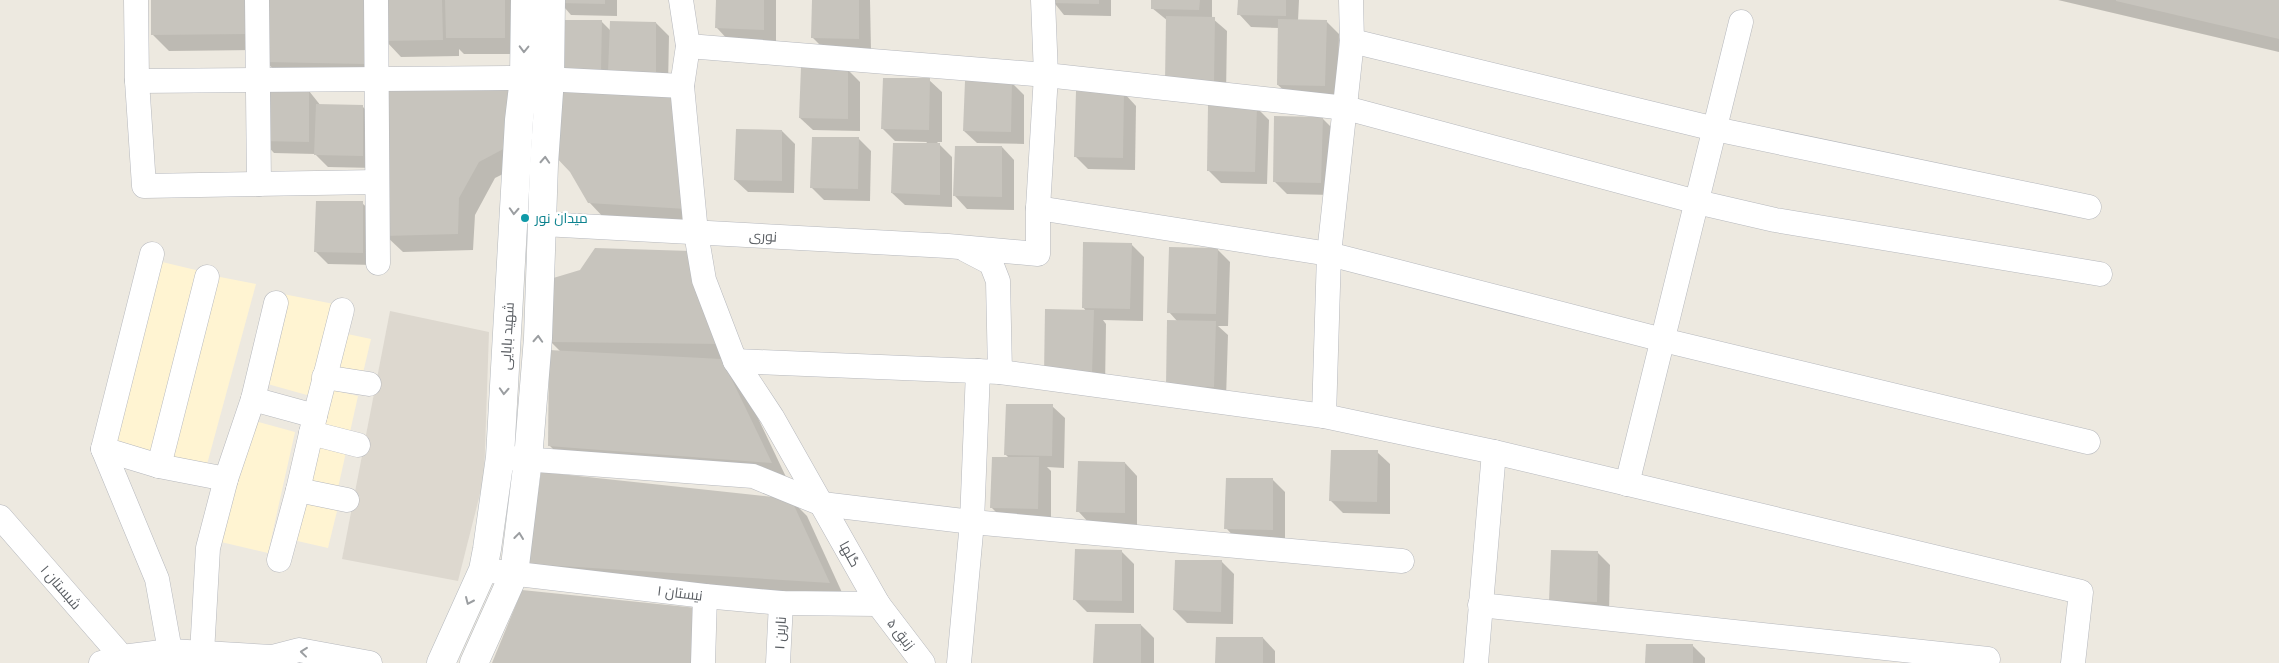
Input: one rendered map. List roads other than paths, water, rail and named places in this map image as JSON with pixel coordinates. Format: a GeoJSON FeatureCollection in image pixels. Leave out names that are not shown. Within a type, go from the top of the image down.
{"type":"FeatureCollection","features":[{"type":"Feature","properties":{"kind":"main road","name":"شهید بابایی"},"geometry":{"type":"LineString","coordinates":[[441,663],[483,570],[500,457],[519,120],[524,78],[525,0]]}},
{"type":"Feature","properties":{"kind":"main road"},"geometry":{"type":"LineString","coordinates":[[474,663],[514,574],[528,459],[538,338],[550,78],[551,0]]}},
{"type":"Feature","properties":{"kind":"street"},"geometry":{"type":"LineString","coordinates":[[136,0],[137,81],[144,186],[377,182]]}},
{"type":"Feature","properties":{"kind":"street"},"geometry":{"type":"LineString","coordinates":[[257,0],[259,184]]}},
{"type":"Feature","properties":{"kind":"street"},"geometry":{"type":"LineString","coordinates":[[376,0],[375,79],[378,263]]}},
{"type":"Feature","properties":{"kind":"street","name":"گلها"},"geometry":{"type":"LineString","coordinates":[[681,0],[688,46],[682,86],[696,233],[704,280],[735,362],[772,417],[878,604]]}},
{"type":"Feature","properties":{"kind":"street"},"geometry":{"type":"LineString","coordinates":[[1043,0],[1046,75],[1038,208],[1329,254],[1663,340],[2088,442]]}},
{"type":"Feature","properties":{"kind":"street"},"geometry":{"type":"LineString","coordinates":[[1324,416],[1329,254],[1352,41],[1351,0]]}},
{"type":"Feature","properties":{"kind":"street"},"geometry":{"type":"LineString","coordinates":[[1627,484],[1741,22]]}},
{"type":"Feature","properties":{"kind":"street"},"geometry":{"type":"LineString","coordinates":[[1352,41],[1715,129],[2089,207]]}},
{"type":"Feature","properties":{"kind":"street"},"geometry":{"type":"LineString","coordinates":[[688,46],[1046,75],[1346,108],[1697,202],[1776,220],[2100,274]]}},
{"type":"Feature","properties":{"kind":"street"},"geometry":{"type":"LineString","coordinates":[[137,81],[550,78],[682,86]]}},
{"type":"Feature","properties":{"kind":"street","name":"نوری"},"geometry":{"type":"LineString","coordinates":[[543,224],[960,247],[1038,254],[1038,208]]}},
{"type":"Feature","properties":{"kind":"street"},"geometry":{"type":"LineString","coordinates":[[959,663],[998,281],[991,263],[960,247]]}},
{"type":"Feature","properties":{"kind":"street"},"geometry":{"type":"LineString","coordinates":[[152,254],[103,449],[157,579],[170,651]]}},
{"type":"Feature","properties":{"kind":"street"},"geometry":{"type":"LineString","coordinates":[[159,466],[207,277]]}},
{"type":"Feature","properties":{"kind":"street"},"geometry":{"type":"LineString","coordinates":[[202,653],[208,548],[226,479],[253,399],[276,303]]}},
{"type":"Feature","properties":{"kind":"street"},"geometry":{"type":"LineString","coordinates":[[279,560],[342,310]]}},
{"type":"Feature","properties":{"kind":"street"},"geometry":{"type":"LineString","coordinates":[[735,362],[989,372],[1324,416],[1494,452],[2081,592],[2073,663]]}},
{"type":"Feature","properties":{"kind":"street"},"geometry":{"type":"LineString","coordinates":[[324,377],[369,384]]}},
{"type":"Feature","properties":{"kind":"street"},"geometry":{"type":"LineString","coordinates":[[253,399],[358,445]]}},
{"type":"Feature","properties":{"kind":"street"},"geometry":{"type":"LineString","coordinates":[[103,449],[159,466],[226,479]]}},
{"type":"Feature","properties":{"kind":"street"},"geometry":{"type":"LineString","coordinates":[[1476,663],[1494,452]]}},
{"type":"Feature","properties":{"kind":"street"},"geometry":{"type":"LineString","coordinates":[[500,457],[753,476],[822,504],[972,522],[1402,560]]}},
{"type":"Feature","properties":{"kind":"street"},"geometry":{"type":"LineString","coordinates":[[298,490],[347,500]]}},
{"type":"Feature","properties":{"kind":"street","name":"شبستان ۱"},"geometry":{"type":"LineString","coordinates":[[0,517],[111,660]]}},
{"type":"Feature","properties":{"kind":"street","name":"نیستان ۱"},"geometry":{"type":"LineString","coordinates":[[483,570],[781,603],[878,604]]}},
{"type":"Feature","properties":{"kind":"street"},"geometry":{"type":"LineString","coordinates":[[703,663],[705,596]]}},
{"type":"Feature","properties":{"kind":"street","name":"نارین ۱"},"geometry":{"type":"LineString","coordinates":[[778,663],[781,603]]}},
{"type":"Feature","properties":{"kind":"street","name":"زنبق ۵"},"geometry":{"type":"LineString","coordinates":[[878,604],[923,663]]}},
{"type":"Feature","properties":{"kind":"street"},"geometry":{"type":"LineString","coordinates":[[1480,605],[1988,659]]}},
{"type":"Feature","properties":{"kind":"street"},"geometry":{"type":"LineString","coordinates":[[111,660],[170,651],[279,660],[298,650],[370,663]]}},
{"type":"Feature","properties":{"kind":"place","name":"میدان نور"},"geometry":{"type":"Point","coordinates":[525,218]}}]}
